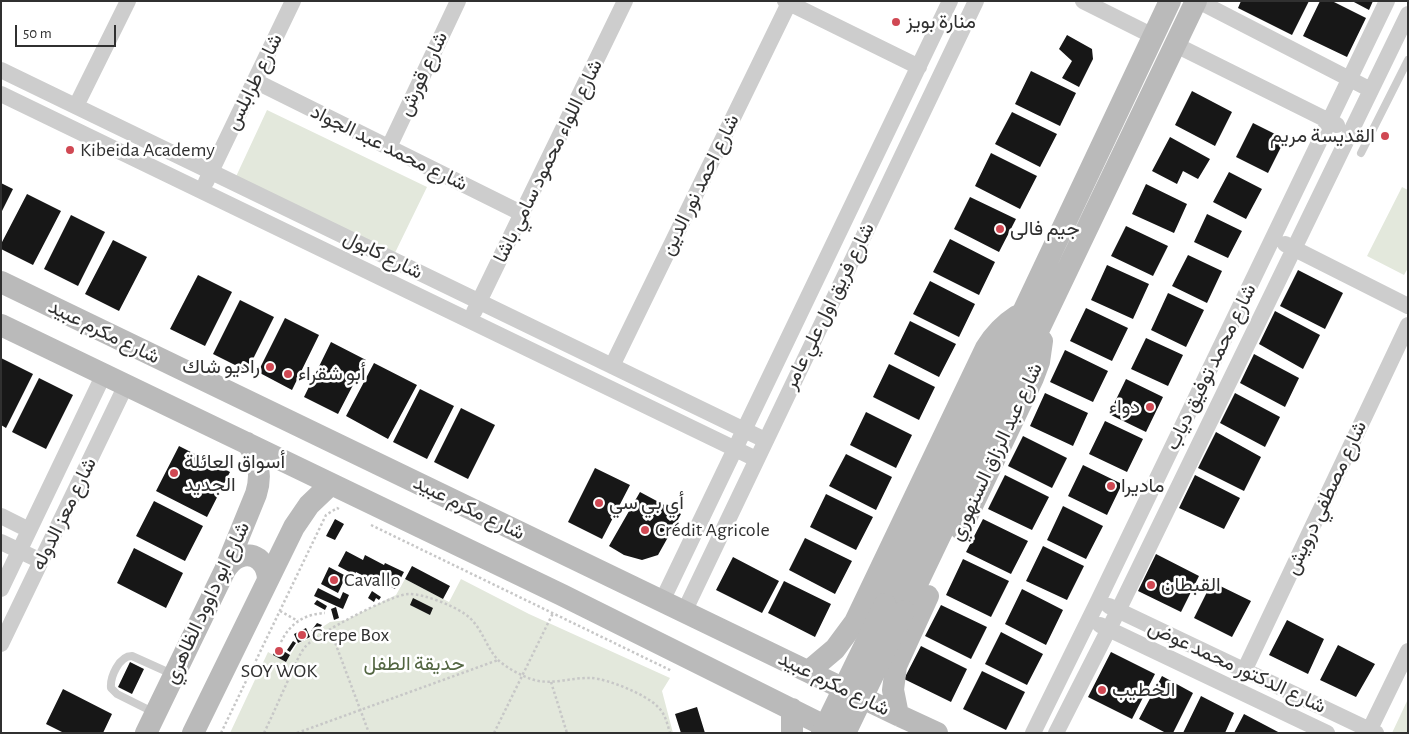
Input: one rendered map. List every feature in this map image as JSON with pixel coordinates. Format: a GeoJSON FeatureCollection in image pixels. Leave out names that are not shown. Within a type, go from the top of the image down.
{"type":"FeatureCollection","features":[{"type":"Feature","properties":{"kind":"street"},"geometry":{"type":"LineString","coordinates":[[76,106],[128,1]]}},
{"type":"Feature","properties":{"kind":"street","name":"شارع طرابلس"},"geometry":{"type":"LineString","coordinates":[[202,191],[293,1]]}},
{"type":"Feature","properties":{"kind":"street","name":"شارع قورش"},"geometry":{"type":"LineString","coordinates":[[389,148],[458,1]]}},
{"type":"Feature","properties":{"kind":"street","name":"شارع اللواء محمود سامي باشا"},"geometry":{"type":"LineString","coordinates":[[470,321],[625,1]]}},
{"type":"Feature","properties":{"kind":"street","name":"شارع فريق اول علي عامر"},"geometry":{"type":"LineString","coordinates":[[662,601],[950,1]]}},
{"type":"Feature","properties":{"kind":"street","name":"شارع فريق اول علي عامر"},"geometry":{"type":"LineString","coordinates":[[684,612],[976,1]]}},
{"type":"Feature","properties":{"kind":"street"},"geometry":{"type":"LineString","coordinates":[[1083,1],[1153,36]]}},
{"type":"Feature","properties":{"kind":"street","name":"شارع عبد الرزاق السنهوري"},"geometry":{"type":"LineString","coordinates":[[898,715],[893,690],[896,666],[1033,378],[1039,362],[1042,345],[1031,319],[1153,36],[1170,1]]}},
{"type":"Feature","properties":{"kind":"street"},"geometry":{"type":"LineString","coordinates":[[1197,1],[1371,90]]}},
{"type":"Feature","properties":{"kind":"street","name":"شارع عبد الرزاق السنهوري"},"geometry":{"type":"LineString","coordinates":[[1031,319],[1176,45],[1197,1]]}},
{"type":"Feature","properties":{"kind":"street","name":"شارع محمد توفيق دياب"},"geometry":{"type":"LineString","coordinates":[[1033,733],[1387,1]]}},
{"type":"Feature","properties":{"kind":"street"},"geometry":{"type":"LineString","coordinates":[[787,2],[919,67]]}},
{"type":"Feature","properties":{"kind":"street","name":"شارع احمد نور الدين"},"geometry":{"type":"LineString","coordinates":[[612,366],[787,2]]}},
{"type":"Feature","properties":{"kind":"street","name":"شارع محمد توفيق دياب"},"geometry":{"type":"LineString","coordinates":[[1056,733],[1109,630],[1408,14]]}},
{"type":"Feature","properties":{"kind":"street"},"geometry":{"type":"LineString","coordinates":[[1176,45],[1350,132]]}},
{"type":"Feature","properties":{"kind":"street","name":"شارع كابول"},"geometry":{"type":"LineString","coordinates":[[1,70],[765,440]]}},
{"type":"Feature","properties":{"kind":"street","name":"شارع محمد عبد الجواد"},"geometry":{"type":"LineString","coordinates":[[255,81],[523,214]]}},
{"type":"Feature","properties":{"kind":"street","name":"شارع كابول"},"geometry":{"type":"LineString","coordinates":[[1,94],[756,459]]}},
{"type":"Feature","properties":{"kind":"street"},"geometry":{"type":"LineString","coordinates":[[1273,238],[1408,306]]}},
{"type":"Feature","properties":{"kind":"street","name":"شارع مكرم عبيد"},"geometry":{"type":"LineString","coordinates":[[1,282],[938,733]]}},
{"type":"Feature","properties":{"kind":"street"},"geometry":{"type":"LineString","coordinates":[[822,733],[889,595],[1031,319]]}},
{"type":"Feature","properties":{"kind":"street"},"geometry":{"type":"LineString","coordinates":[[845,733],[1031,319]]}},
{"type":"Feature","properties":{"kind":"street","name":"شارع عبد الرزاق السنهوري"},"geometry":{"type":"LineString","coordinates":[[809,671],[835,649],[855,622],[986,348],[995,334],[1007,322],[1031,319]]}},
{"type":"Feature","properties":{"kind":"street","name":"شارع مكرم عبيد"},"geometry":{"type":"LineString","coordinates":[[1,325],[562,595],[840,733]]}},
{"type":"Feature","properties":{"kind":"street","name":"شارع مصطفي درويش"},"geometry":{"type":"LineString","coordinates":[[1244,671],[1408,326]]}},
{"type":"Feature","properties":{"kind":"street","name":"شارع معز الدوله"},"geometry":{"type":"LineString","coordinates":[[1,589],[104,374]]}},
{"type":"Feature","properties":{"kind":"street","name":"شارع معز الدوله"},"geometry":{"type":"LineString","coordinates":[[1,644],[126,385]]}},
{"type":"Feature","properties":{"kind":"street","name":"شارع ابو داوود الظاهري"},"geometry":{"type":"LineString","coordinates":[[151,723],[225,570],[259,486],[257,462],[247,443]]}},
{"type":"Feature","properties":{"kind":"street"},"geometry":{"type":"LineString","coordinates":[[193,733],[301,516],[309,505],[331,484]]}},
{"type":"Feature","properties":{"kind":"street"},"geometry":{"type":"LineString","coordinates":[[1,516],[29,530]]}},
{"type":"Feature","properties":{"kind":"street"},"geometry":{"type":"LineString","coordinates":[[1,542],[41,561]]}},
{"type":"Feature","properties":{"kind":"street"},"geometry":{"type":"LineString","coordinates":[[225,570],[238,557],[251,556],[262,562],[268,573],[268,580]]}},
{"type":"Feature","properties":{"kind":"street","name":"شارع الدكتور محمد عوض"},"geometry":{"type":"LineString","coordinates":[[1098,601],[1371,732]]}},
{"type":"Feature","properties":{"kind":"street","name":"شارع الدكتور محمد عوض"},"geometry":{"type":"LineString","coordinates":[[1089,620],[1327,733]]}},
{"type":"Feature","properties":{"kind":"street"},"geometry":{"type":"LineString","coordinates":[[855,622],[860,635],[871,645],[885,648],[904,646]]}},
{"type":"Feature","properties":{"kind":"street"},"geometry":{"type":"LineString","coordinates":[[1371,732],[1408,651]]}},
{"type":"Feature","properties":{"kind":"street"},"geometry":{"type":"LineString","coordinates":[[792,709],[792,733]]}},
{"type":"Feature","properties":{"kind":"lane"},"geometry":{"type":"LineString","coordinates":[[1362,153],[1408,60]]}},
{"type":"Feature","properties":{"kind":"lane"},"geometry":{"type":"LineString","coordinates":[[151,723],[111,688],[111,681],[125,656],[132,656],[174,675]]}},
{"type":"Feature","properties":{"kind":"path"},"geometry":{"type":"LineString","coordinates":[[222,733],[326,515],[338,508],[346,512]]}},
{"type":"Feature","properties":{"kind":"path"},"geometry":{"type":"LineString","coordinates":[[363,521],[675,673]]}},
{"type":"Feature","properties":{"kind":"path"},"geometry":{"type":"LineString","coordinates":[[264,733],[301,653],[311,641],[330,629],[399,596],[414,594],[446,604],[467,615],[480,629],[499,660],[523,675],[532,679],[551,682],[592,678],[613,684],[650,700],[663,713],[670,733]]}},
{"type":"Feature","properties":{"kind":"path"},"geometry":{"type":"LineString","coordinates":[[280,611],[299,621]]}},
{"type":"Feature","properties":{"kind":"path"},"geometry":{"type":"LineString","coordinates":[[281,642],[288,630],[299,621],[316,614],[325,613]]}},
{"type":"Feature","properties":{"kind":"path"},"geometry":{"type":"LineString","coordinates":[[494,733],[548,623]]}},
{"type":"Feature","properties":{"kind":"path"},"geometry":{"type":"LineString","coordinates":[[330,629],[369,733]]}},
{"type":"Feature","properties":{"kind":"path"},"geometry":{"type":"LineString","coordinates":[[297,733],[499,660]]}},
{"type":"Feature","properties":{"kind":"path"},"geometry":{"type":"LineString","coordinates":[[551,682],[567,733]]}},
{"type":"Feature","properties":{"kind":"green space"},"geometry":{"type":"Polygon","coordinates":[[[267,110],[427,187],[391,261],[233,183],[267,110]]]}},
{"type":"Feature","properties":{"kind":"green space"},"geometry":{"type":"Polygon","coordinates":[[[1402,187],[1408,190],[1408,268],[1404,275],[1367,256],[1402,187]]]}},
{"type":"Feature","properties":{"kind":"green space","name":"حديقة الطفل"},"geometry":{"type":"Polygon","coordinates":[[[405,579],[449,602],[461,579],[529,614],[670,678],[662,691],[673,733],[230,733],[268,652],[286,662],[297,644],[317,635],[330,622],[346,620],[396,595],[405,579]]]}},
{"type":"Feature","properties":{"kind":"green space"},"geometry":{"type":"Polygon","coordinates":[[[1408,699],[1408,733],[1392,733],[1408,699]]]}},
{"type":"Feature","properties":{"kind":"building"},"geometry":{"type":"Polygon","coordinates":[[[1241,1],[1309,1],[1292,35],[1238,8],[1241,1]]]}},
{"type":"Feature","properties":{"kind":"building"},"geometry":{"type":"Polygon","coordinates":[[[1320,1],[1332,1],[1366,18],[1347,57],[1303,36],[1320,1]]]}},
{"type":"Feature","properties":{"kind":"building"},"geometry":{"type":"Polygon","coordinates":[[[1352,1],[1373,1],[1369,10],[1352,1]]]}},
{"type":"Feature","properties":{"kind":"building"},"geometry":{"type":"Polygon","coordinates":[[[1067,35],[1092,49],[1093,59],[1079,87],[1062,78],[1072,61],[1059,49],[1067,35]]]}},
{"type":"Feature","properties":{"kind":"building"},"geometry":{"type":"Polygon","coordinates":[[[1031,71],[1076,93],[1060,126],[1015,104],[1031,71]]]}},
{"type":"Feature","properties":{"kind":"building"},"geometry":{"type":"Polygon","coordinates":[[[1192,91],[1232,112],[1215,146],[1175,125],[1192,91]]]}},
{"type":"Feature","properties":{"kind":"building"},"geometry":{"type":"Polygon","coordinates":[[[1012,112],[1057,134],[1040,167],[995,144],[1012,112]]]}},
{"type":"Feature","properties":{"kind":"building"},"geometry":{"type":"Polygon","coordinates":[[[1253,123],[1285,139],[1268,173],[1236,157],[1253,123]]]}},
{"type":"Feature","properties":{"kind":"building"},"geometry":{"type":"Polygon","coordinates":[[[1170,137],[1210,159],[1198,179],[1183,171],[1177,184],[1152,171],[1170,137]]]}},
{"type":"Feature","properties":{"kind":"building"},"geometry":{"type":"Polygon","coordinates":[[[991,153],[1037,176],[1020,209],[975,186],[991,153]]]}},
{"type":"Feature","properties":{"kind":"building"},"geometry":{"type":"Polygon","coordinates":[[[1229,172],[1262,189],[1246,219],[1213,202],[1229,172]]]}},
{"type":"Feature","properties":{"kind":"building"},"geometry":{"type":"Polygon","coordinates":[[[1,183],[13,189],[1,213],[1,183]]]}},
{"type":"Feature","properties":{"kind":"building"},"geometry":{"type":"Polygon","coordinates":[[[1146,184],[1187,204],[1174,233],[1132,214],[1146,184]]]}},
{"type":"Feature","properties":{"kind":"building"},"geometry":{"type":"Polygon","coordinates":[[[27,194],[61,211],[33,265],[1,249],[1,244],[27,194]]]}},
{"type":"Feature","properties":{"kind":"building"},"geometry":{"type":"Polygon","coordinates":[[[970,197],[1016,219],[999,252],[954,229],[970,197]]]}},
{"type":"Feature","properties":{"kind":"building"},"geometry":{"type":"Polygon","coordinates":[[[1207,214],[1242,231],[1228,258],[1194,242],[1207,214]]]}},
{"type":"Feature","properties":{"kind":"building"},"geometry":{"type":"Polygon","coordinates":[[[71,215],[105,232],[78,286],[44,269],[71,215]]]}},
{"type":"Feature","properties":{"kind":"building"},"geometry":{"type":"Polygon","coordinates":[[[1126,226],[1168,246],[1153,276],[1111,256],[1126,226]]]}},
{"type":"Feature","properties":{"kind":"building"},"geometry":{"type":"Polygon","coordinates":[[[950,239],[995,262],[979,295],[933,272],[950,239]]]}},
{"type":"Feature","properties":{"kind":"building"},"geometry":{"type":"Polygon","coordinates":[[[113,240],[147,257],[119,311],[85,294],[113,240]]]}},
{"type":"Feature","properties":{"kind":"building"},"geometry":{"type":"Polygon","coordinates":[[[1188,255],[1222,271],[1207,303],[1172,286],[1188,255]]]}},
{"type":"Feature","properties":{"kind":"building"},"geometry":{"type":"Polygon","coordinates":[[[1107,265],[1149,284],[1133,319],[1091,300],[1107,265]]]}},
{"type":"Feature","properties":{"kind":"building"},"geometry":{"type":"Polygon","coordinates":[[[1298,270],[1343,293],[1325,329],[1280,306],[1298,270]]]}},
{"type":"Feature","properties":{"kind":"building"},"geometry":{"type":"Polygon","coordinates":[[[198,275],[232,292],[205,346],[170,329],[198,275]]]}},
{"type":"Feature","properties":{"kind":"building"},"geometry":{"type":"Polygon","coordinates":[[[930,281],[975,304],[959,337],[913,314],[930,281]]]}},
{"type":"Feature","properties":{"kind":"building"},"geometry":{"type":"Polygon","coordinates":[[[1168,293],[1204,310],[1186,347],[1151,330],[1168,293]]]}},
{"type":"Feature","properties":{"kind":"building"},"geometry":{"type":"Polygon","coordinates":[[[240,300],[274,317],[247,371],[213,354],[240,300]]]}},
{"type":"Feature","properties":{"kind":"building"},"geometry":{"type":"Polygon","coordinates":[[[1086,308],[1128,328],[1112,361],[1070,341],[1086,308]]]}},
{"type":"Feature","properties":{"kind":"building"},"geometry":{"type":"Polygon","coordinates":[[[1275,311],[1320,335],[1303,369],[1259,344],[1275,311]]]}},
{"type":"Feature","properties":{"kind":"building"},"geometry":{"type":"Polygon","coordinates":[[[285,318],[319,335],[292,390],[258,372],[285,318]]]}},
{"type":"Feature","properties":{"kind":"building"},"geometry":{"type":"Polygon","coordinates":[[[910,321],[956,344],[939,377],[894,354],[910,321]]]}},
{"type":"Feature","properties":{"kind":"building"},"geometry":{"type":"Polygon","coordinates":[[[1146,338],[1183,355],[1168,386],[1131,369],[1146,338]]]}},
{"type":"Feature","properties":{"kind":"building"},"geometry":{"type":"Polygon","coordinates":[[[331,342],[366,360],[338,414],[304,397],[331,342]]]}},
{"type":"Feature","properties":{"kind":"building"},"geometry":{"type":"Polygon","coordinates":[[[1065,350],[1108,371],[1093,402],[1050,382],[1065,350]]]}},
{"type":"Feature","properties":{"kind":"building"},"geometry":{"type":"Polygon","coordinates":[[[1254,354],[1299,378],[1285,407],[1240,383],[1254,354]]]}},
{"type":"Feature","properties":{"kind":"building"},"geometry":{"type":"Polygon","coordinates":[[[1,358],[33,374],[6,428],[1,425],[1,358]]]}},
{"type":"Feature","properties":{"kind":"building"},"geometry":{"type":"Polygon","coordinates":[[[374,363],[417,385],[388,439],[346,416],[374,363]]]}},
{"type":"Feature","properties":{"kind":"building"},"geometry":{"type":"Polygon","coordinates":[[[889,364],[935,387],[919,420],[873,397],[889,364]]]}},
{"type":"Feature","properties":{"kind":"building"},"geometry":{"type":"Polygon","coordinates":[[[39,378],[73,395],[46,449],[12,432],[39,378]]]}},
{"type":"Feature","properties":{"kind":"building"},"geometry":{"type":"Polygon","coordinates":[[[1126,379],[1163,397],[1146,432],[1109,414],[1126,379]]]}},
{"type":"Feature","properties":{"kind":"building"},"geometry":{"type":"Polygon","coordinates":[[[420,389],[454,406],[427,459],[393,442],[420,389]]]}},
{"type":"Feature","properties":{"kind":"building"},"geometry":{"type":"Polygon","coordinates":[[[1045,393],[1088,413],[1073,446],[1030,426],[1045,393]]]}},
{"type":"Feature","properties":{"kind":"building"},"geometry":{"type":"Polygon","coordinates":[[[1235,393],[1280,417],[1265,447],[1220,423],[1235,393]]]}},
{"type":"Feature","properties":{"kind":"building"},"geometry":{"type":"Polygon","coordinates":[[[461,408],[495,425],[468,479],[434,462],[461,408]]]}},
{"type":"Feature","properties":{"kind":"building"},"geometry":{"type":"Polygon","coordinates":[[[866,412],[912,435],[896,468],[850,445],[866,412]]]}},
{"type":"Feature","properties":{"kind":"building"},"geometry":{"type":"Polygon","coordinates":[[[1105,421],[1143,439],[1127,472],[1089,454],[1105,421]]]}},
{"type":"Feature","properties":{"kind":"building"},"geometry":{"type":"Polygon","coordinates":[[[1216,432],[1261,457],[1244,491],[1198,468],[1216,432]]]}},
{"type":"Feature","properties":{"kind":"building"},"geometry":{"type":"Polygon","coordinates":[[[1023,436],[1067,458],[1052,488],[1008,466],[1023,436]]]}},
{"type":"Feature","properties":{"kind":"building"},"geometry":{"type":"Polygon","coordinates":[[[179,446],[230,472],[207,517],[156,491],[179,446]]]}},
{"type":"Feature","properties":{"kind":"building"},"geometry":{"type":"Polygon","coordinates":[[[846,454],[892,477],[876,510],[829,486],[846,454]]]}},
{"type":"Feature","properties":{"kind":"building"},"geometry":{"type":"Polygon","coordinates":[[[1083,465],[1122,484],[1107,515],[1068,496],[1083,465]]]}},
{"type":"Feature","properties":{"kind":"building","name":"أي بي سي"},"geometry":{"type":"Polygon","coordinates":[[[595,468],[630,485],[602,539],[568,522],[595,468]]]}},
{"type":"Feature","properties":{"kind":"building"},"geometry":{"type":"Polygon","coordinates":[[[1005,475],[1049,497],[1032,530],[988,509],[1005,475]]]}},
{"type":"Feature","properties":{"kind":"building"},"geometry":{"type":"Polygon","coordinates":[[[1195,475],[1240,498],[1224,529],[1179,508],[1195,475]]]}},
{"type":"Feature","properties":{"kind":"building","name":"Crédit Agricole"},"geometry":{"type":"Polygon","coordinates":[[[640,492],[681,514],[658,555],[642,560],[624,555],[609,546],[640,492]]]}},
{"type":"Feature","properties":{"kind":"building"},"geometry":{"type":"Polygon","coordinates":[[[826,494],[873,517],[856,550],[810,527],[826,494]]]}},
{"type":"Feature","properties":{"kind":"building"},"geometry":{"type":"Polygon","coordinates":[[[154,501],[203,526],[185,561],[136,536],[154,501]]]}},
{"type":"Feature","properties":{"kind":"building"},"geometry":{"type":"Polygon","coordinates":[[[1063,506],[1103,526],[1086,559],[1047,540],[1063,506]]]}},
{"type":"Feature","properties":{"kind":"building"},"geometry":{"type":"Polygon","coordinates":[[[335,519],[344,524],[335,540],[326,536],[335,519]]]}},
{"type":"Feature","properties":{"kind":"building"},"geometry":{"type":"Polygon","coordinates":[[[983,519],[1028,541],[1011,574],[966,552],[983,519]]]}},
{"type":"Feature","properties":{"kind":"building"},"geometry":{"type":"Polygon","coordinates":[[[805,538],[852,561],[835,594],[789,570],[805,538]]]}},
{"type":"Feature","properties":{"kind":"building"},"geometry":{"type":"Polygon","coordinates":[[[1043,546],[1084,566],[1067,600],[1026,581],[1043,546]]]}},
{"type":"Feature","properties":{"kind":"building"},"geometry":{"type":"Polygon","coordinates":[[[134,548],[183,573],[166,608],[117,583],[134,548]]]}},
{"type":"Feature","properties":{"kind":"building"},"geometry":{"type":"Polygon","coordinates":[[[346,551],[363,560],[365,555],[384,565],[385,563],[404,572],[395,589],[376,579],[375,582],[356,572],[355,575],[338,566],[346,551]]]}},
{"type":"Feature","properties":{"kind":"building"},"geometry":{"type":"Polygon","coordinates":[[[1156,554],[1199,576],[1181,612],[1138,591],[1156,554]]]}},
{"type":"Feature","properties":{"kind":"building"},"geometry":{"type":"Polygon","coordinates":[[[733,557],[779,581],[762,613],[716,590],[733,557]]]}},
{"type":"Feature","properties":{"kind":"building"},"geometry":{"type":"Polygon","coordinates":[[[963,559],[1009,581],[991,617],[946,595],[963,559]]]}},
{"type":"Feature","properties":{"kind":"building"},"geometry":{"type":"Polygon","coordinates":[[[412,566],[450,586],[443,599],[405,579],[412,566]]]}},
{"type":"Feature","properties":{"kind":"building","name":"Cavallo"},"geometry":{"type":"Polygon","coordinates":[[[329,567],[346,576],[338,593],[321,584],[329,567]]]}},
{"type":"Feature","properties":{"kind":"building"},"geometry":{"type":"Polygon","coordinates":[[[784,581],[831,604],[815,637],[768,613],[784,581]]]}},
{"type":"Feature","properties":{"kind":"building"},"geometry":{"type":"Polygon","coordinates":[[[1212,582],[1251,601],[1232,637],[1194,618],[1212,582]]]}},
{"type":"Feature","properties":{"kind":"building"},"geometry":{"type":"Polygon","coordinates":[[[318,588],[340,599],[343,592],[349,595],[343,609],[314,596],[318,588]]]}},
{"type":"Feature","properties":{"kind":"building"},"geometry":{"type":"Polygon","coordinates":[[[1022,589],[1063,610],[1046,645],[1005,624],[1022,589]]]}},
{"type":"Feature","properties":{"kind":"building"},"geometry":{"type":"Polygon","coordinates":[[[372,591],[381,597],[379,600],[376,598],[374,602],[368,598],[372,591]]]}},
{"type":"Feature","properties":{"kind":"building"},"geometry":{"type":"Polygon","coordinates":[[[413,598],[433,608],[430,615],[410,605],[413,598]]]}},
{"type":"Feature","properties":{"kind":"building"},"geometry":{"type":"Polygon","coordinates":[[[317,600],[327,606],[325,610],[314,604],[317,600]]]}},
{"type":"Feature","properties":{"kind":"building"},"geometry":{"type":"Polygon","coordinates":[[[941,605],[987,627],[971,659],[925,636],[941,605]]]}},
{"type":"Feature","properties":{"kind":"building"},"geometry":{"type":"Polygon","coordinates":[[[336,607],[339,618],[334,620],[331,609],[336,607]]]}},
{"type":"Feature","properties":{"kind":"building"},"geometry":{"type":"Polygon","coordinates":[[[1287,620],[1324,639],[1308,674],[1269,655],[1287,620]]]}},
{"type":"Feature","properties":{"kind":"building"},"geometry":{"type":"Polygon","coordinates":[[[317,623],[322,625],[315,634],[311,631],[317,623]]]}},
{"type":"Feature","properties":{"kind":"building","name":"Crepe Box"},"geometry":{"type":"Polygon","coordinates":[[[306,628],[310,637],[298,643],[294,634],[306,628]]]}},
{"type":"Feature","properties":{"kind":"building"},"geometry":{"type":"Polygon","coordinates":[[[1001,632],[1043,654],[1027,685],[985,664],[1001,632]]]}},
{"type":"Feature","properties":{"kind":"building"},"geometry":{"type":"Polygon","coordinates":[[[293,641],[296,643],[290,652],[287,650],[293,641]]]}},
{"type":"Feature","properties":{"kind":"building"},"geometry":{"type":"Polygon","coordinates":[[[1338,645],[1375,664],[1356,697],[1320,680],[1338,645]]]}},
{"type":"Feature","properties":{"kind":"building"},"geometry":{"type":"Polygon","coordinates":[[[921,646],[967,669],[951,702],[904,679],[921,646]]]}},
{"type":"Feature","properties":{"kind":"building","name":"SOY WOK"},"geometry":{"type":"Polygon","coordinates":[[[277,647],[290,655],[286,662],[273,655],[277,647]]]}},
{"type":"Feature","properties":{"kind":"building"},"geometry":{"type":"Polygon","coordinates":[[[1111,652],[1155,674],[1132,719],[1088,697],[1111,652]]]}},
{"type":"Feature","properties":{"kind":"building"},"geometry":{"type":"Polygon","coordinates":[[[130,662],[144,669],[132,694],[118,687],[130,662]]]}},
{"type":"Feature","properties":{"kind":"building"},"geometry":{"type":"Polygon","coordinates":[[[982,671],[1025,692],[1006,730],[963,709],[982,671]]]}},
{"type":"Feature","properties":{"kind":"building"},"geometry":{"type":"Polygon","coordinates":[[[1162,676],[1193,693],[1173,733],[1166,733],[1139,719],[1162,676]]]}},
{"type":"Feature","properties":{"kind":"building"},"geometry":{"type":"Polygon","coordinates":[[[63,689],[112,714],[103,733],[64,733],[46,724],[63,689]]]}},
{"type":"Feature","properties":{"kind":"building"},"geometry":{"type":"Polygon","coordinates":[[[1201,696],[1234,713],[1225,733],[1183,733],[1201,696]]]}},
{"type":"Feature","properties":{"kind":"building"},"geometry":{"type":"Polygon","coordinates":[[[697,707],[705,733],[681,733],[675,714],[697,707]]]}},
{"type":"Feature","properties":{"kind":"building"},"geometry":{"type":"Polygon","coordinates":[[[1244,714],[1280,733],[1234,733],[1244,714]]]}},
{"type":"Feature","properties":{"kind":"place","name":"منارة بويز"},"geometry":{"type":"Point","coordinates":[896,22]}},
{"type":"Feature","properties":{"kind":"place","name":"القديسة مريم"},"geometry":{"type":"Point","coordinates":[1385,136]}},
{"type":"Feature","properties":{"kind":"place","name":"Kibeida Academy"},"geometry":{"type":"Point","coordinates":[70,150]}},
{"type":"Feature","properties":{"kind":"place","name":"جيم فالى"},"geometry":{"type":"Point","coordinates":[1000,229]}},
{"type":"Feature","properties":{"kind":"place","name":"راديو شاك"},"geometry":{"type":"Point","coordinates":[270,367]}},
{"type":"Feature","properties":{"kind":"place","name":"أبو شقراء"},"geometry":{"type":"Point","coordinates":[288,374]}},
{"type":"Feature","properties":{"kind":"place","name":"دواء"},"geometry":{"type":"Point","coordinates":[1150,407]}},
{"type":"Feature","properties":{"kind":"place","name":"أسواق العائلة الجديد"},"geometry":{"type":"Point","coordinates":[174,473]}},
{"type":"Feature","properties":{"kind":"place","name":"ماديرا"},"geometry":{"type":"Point","coordinates":[1111,486]}},
{"type":"Feature","properties":{"kind":"place","name":"أي بي سي"},"geometry":{"type":"Point","coordinates":[599,503]}},
{"type":"Feature","properties":{"kind":"place","name":"Crédit Agricole"},"geometry":{"type":"Point","coordinates":[645,530]}},
{"type":"Feature","properties":{"kind":"place","name":"Cavallo"},"geometry":{"type":"Point","coordinates":[334,580]}},
{"type":"Feature","properties":{"kind":"place","name":"القبطان"},"geometry":{"type":"Point","coordinates":[1151,585]}},
{"type":"Feature","properties":{"kind":"place","name":"Crepe Box"},"geometry":{"type":"Point","coordinates":[302,635]}},
{"type":"Feature","properties":{"kind":"place","name":"SOY WOK"},"geometry":{"type":"Point","coordinates":[279,651]}},
{"type":"Feature","properties":{"kind":"place","name":"الخطيب"},"geometry":{"type":"Point","coordinates":[1102,690]}}]}
